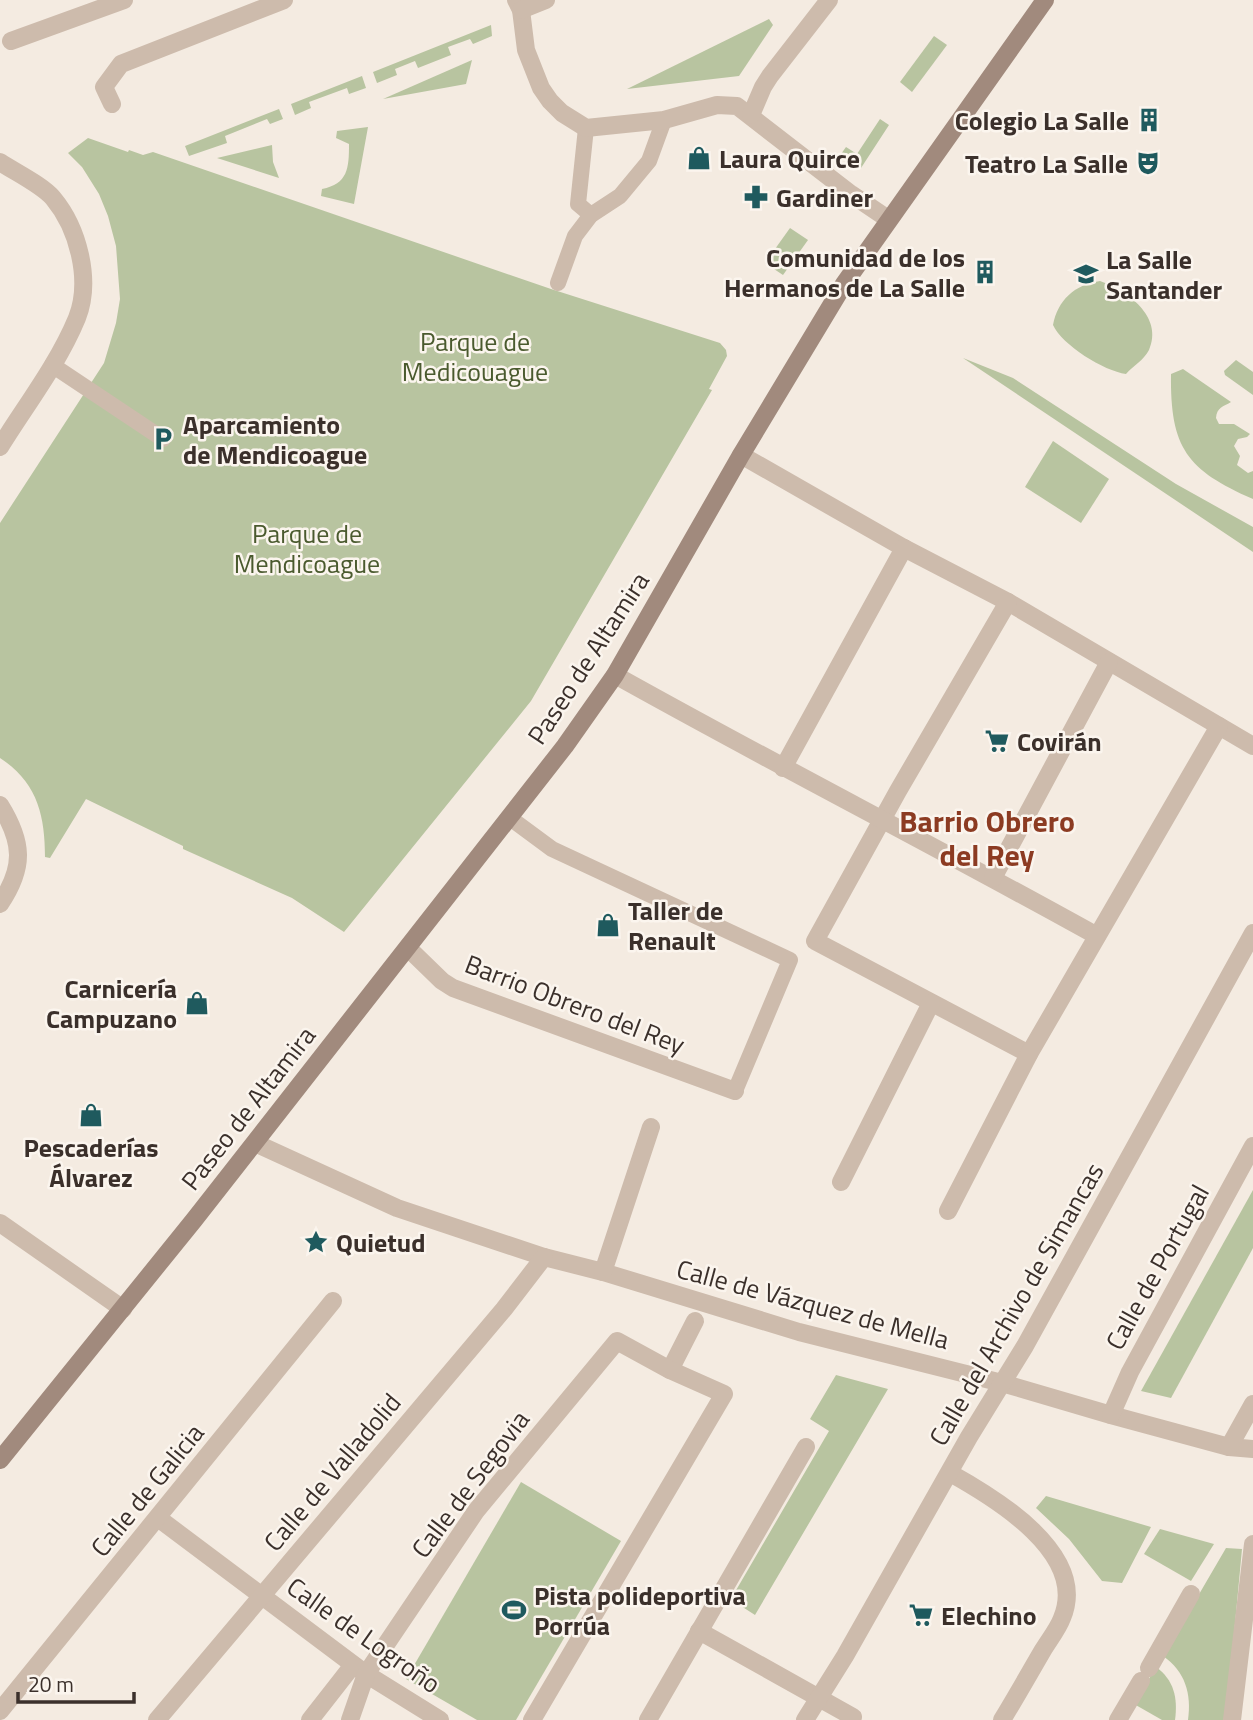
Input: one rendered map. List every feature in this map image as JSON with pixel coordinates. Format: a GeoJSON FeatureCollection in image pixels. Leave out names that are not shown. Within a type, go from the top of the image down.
{"type":"FeatureCollection","features":[{"type":"Feature","properties":{"kind":"main road","name":"Paseo de Altamira"},"geometry":{"type":"LineString","coordinates":[[0,1460],[124,1309],[565,746],[615,675],[741,455],[844,284],[1045,0]]}},
{"type":"Feature","properties":{"kind":"street"},"geometry":{"type":"LineString","coordinates":[[11,41],[124,0]]}},
{"type":"Feature","properties":{"kind":"street"},"geometry":{"type":"LineString","coordinates":[[113,104],[104,87],[121,64],[284,0]]}},
{"type":"Feature","properties":{"kind":"street"},"geometry":{"type":"LineString","coordinates":[[546,0],[518,5],[526,50],[541,88],[562,113],[586,128],[664,120],[717,105],[737,106],[851,194],[888,219]]}},
{"type":"Feature","properties":{"kind":"street"},"geometry":{"type":"LineString","coordinates":[[751,115],[770,76],[829,0]]}},
{"type":"Feature","properties":{"kind":"street"},"geometry":{"type":"LineString","coordinates":[[0,162],[52,196],[75,233],[83,277],[78,316],[52,365],[0,447]]}},
{"type":"Feature","properties":{"kind":"street"},"geometry":{"type":"LineString","coordinates":[[741,455],[904,548],[1007,602],[1253,746]]}},
{"type":"Feature","properties":{"kind":"street"},"geometry":{"type":"LineString","coordinates":[[783,768],[904,548]]}},
{"type":"Feature","properties":{"kind":"street"},"geometry":{"type":"LineString","coordinates":[[1007,602],[816,941],[1029,1054]]}},
{"type":"Feature","properties":{"kind":"street"},"geometry":{"type":"LineString","coordinates":[[993,878],[1109,662]]}},
{"type":"Feature","properties":{"kind":"street"},"geometry":{"type":"LineString","coordinates":[[615,675],[1097,936]]}},
{"type":"Feature","properties":{"kind":"street"},"geometry":{"type":"LineString","coordinates":[[948,1211],[1029,1054],[1219,726]]}},
{"type":"Feature","properties":{"kind":"street"},"geometry":{"type":"LineString","coordinates":[[0,805],[18,839],[19,853],[17,872],[10,890],[0,904]]}},
{"type":"Feature","properties":{"kind":"street","name":"Calle del Archivo de Simancas"},"geometry":{"type":"LineString","coordinates":[[805,1720],[1026,1346],[1253,933]]}},
{"type":"Feature","properties":{"kind":"street","name":"Barrio Obrero del Rey"},"geometry":{"type":"LineString","coordinates":[[408,948],[453,988],[735,1091]]}},
{"type":"Feature","properties":{"kind":"street"},"geometry":{"type":"LineString","coordinates":[[841,1182],[931,1003]]}},
{"type":"Feature","properties":{"kind":"street"},"geometry":{"type":"LineString","coordinates":[[603,1272],[651,1127]]}},
{"type":"Feature","properties":{"kind":"street","name":"Calle de Vázquez de Mella"},"geometry":{"type":"LineString","coordinates":[[255,1143],[397,1208],[544,1257],[603,1272],[799,1332],[1002,1383],[1229,1447],[1253,1449]]}},
{"type":"Feature","properties":{"kind":"street","name":"Calle de Portugal"},"geometry":{"type":"LineString","coordinates":[[1111,1415],[1130,1372],[1253,1146]]}},
{"type":"Feature","properties":{"kind":"street"},"geometry":{"type":"LineString","coordinates":[[0,1223],[124,1309]]}},
{"type":"Feature","properties":{"kind":"street","name":"Calle de Valladolid"},"geometry":{"type":"LineString","coordinates":[[157,1720],[495,1320],[544,1257]]}},
{"type":"Feature","properties":{"kind":"street","name":"Calle de Galicia"},"geometry":{"type":"LineString","coordinates":[[0,1711],[333,1301]]}},
{"type":"Feature","properties":{"kind":"street"},"geometry":{"type":"LineString","coordinates":[[532,1720],[724,1394],[670,1370],[695,1321]]}},
{"type":"Feature","properties":{"kind":"street","name":"Calle de Segovia"},"geometry":{"type":"LineString","coordinates":[[310,1720],[359,1670],[476,1511],[617,1340],[670,1370]]}},
{"type":"Feature","properties":{"kind":"street"},"geometry":{"type":"LineString","coordinates":[[1229,1447],[1253,1404]]}},
{"type":"Feature","properties":{"kind":"street"},"geometry":{"type":"LineString","coordinates":[[648,1720],[806,1447]]}},
{"type":"Feature","properties":{"kind":"street"},"geometry":{"type":"LineString","coordinates":[[950,1473],[982,1490],[1019,1518],[1058,1561],[1066,1583],[1063,1617],[1002,1720]]}},
{"type":"Feature","properties":{"kind":"street","name":"Calle de Logroño"},"geometry":{"type":"LineString","coordinates":[[158,1518],[359,1670],[440,1720]]}},
{"type":"Feature","properties":{"kind":"street"},"geometry":{"type":"LineString","coordinates":[[1232,1720],[1253,1544]]}},
{"type":"Feature","properties":{"kind":"street"},"geometry":{"type":"LineString","coordinates":[[1118,1720],[1191,1594]]}},
{"type":"Feature","properties":{"kind":"street"},"geometry":{"type":"LineString","coordinates":[[699,1631],[853,1717]]}},
{"type":"Feature","properties":{"kind":"street","name":"Calle de Segovia"},"geometry":{"type":"LineString","coordinates":[[350,1720],[359,1670]]}},
{"type":"Feature","properties":{"kind":"lane"},"geometry":{"type":"LineString","coordinates":[[558,283],[575,236],[591,215],[620,196],[649,161],[664,120]]}},
{"type":"Feature","properties":{"kind":"lane"},"geometry":{"type":"LineString","coordinates":[[586,128],[578,204],[591,215]]}},
{"type":"Feature","properties":{"kind":"lane"},"geometry":{"type":"LineString","coordinates":[[52,365],[163,439]]}},
{"type":"Feature","properties":{"kind":"lane"},"geometry":{"type":"LineString","coordinates":[[510,818],[552,849],[790,960],[735,1091]]}},
{"type":"Feature","properties":{"kind":"green space"},"geometry":{"type":"Polygon","coordinates":[[[769,19],[773,25],[739,76],[627,89],[769,19]]]}},
{"type":"Feature","properties":{"kind":"green space"},"geometry":{"type":"Polygon","coordinates":[[[491,25],[492,36],[473,44],[470,39],[448,47],[451,55],[418,68],[415,61],[395,69],[397,75],[377,83],[373,72],[491,25]]]}},
{"type":"Feature","properties":{"kind":"green space"},"geometry":{"type":"Polygon","coordinates":[[[934,36],[947,45],[912,92],[900,82],[934,36]]]}},
{"type":"Feature","properties":{"kind":"green space"},"geometry":{"type":"Polygon","coordinates":[[[472,60],[466,84],[383,99],[472,60]]]}},
{"type":"Feature","properties":{"kind":"green space"},"geometry":{"type":"Polygon","coordinates":[[[362,76],[366,88],[349,94],[347,88],[309,102],[311,108],[295,115],[291,104],[362,76]]]}},
{"type":"Feature","properties":{"kind":"green space"},"geometry":{"type":"Polygon","coordinates":[[[279,109],[283,119],[270,124],[267,119],[225,136],[227,143],[189,156],[185,146],[279,109]]]}},
{"type":"Feature","properties":{"kind":"green space"},"geometry":{"type":"Polygon","coordinates":[[[880,119],[889,125],[861,168],[841,154],[846,147],[857,154],[880,119]]]}},
{"type":"Feature","properties":{"kind":"green space"},"geometry":{"type":"Polygon","coordinates":[[[368,127],[354,204],[321,196],[322,189],[331,187],[342,179],[347,167],[349,144],[336,138],[337,131],[368,127]]]}},
{"type":"Feature","properties":{"kind":"green space","name":"Parque de Mendicoague"},"geometry":{"type":"Polygon","coordinates":[[[88,138],[128,152],[129,150],[143,155],[153,152],[551,289],[720,343],[726,350],[727,356],[709,389],[712,390],[531,701],[344,932],[292,898],[183,849],[183,846],[86,799],[50,858],[45,857],[41,814],[36,801],[23,778],[0,758],[0,523],[104,363],[120,299],[116,246],[108,216],[99,194],[82,167],[68,153],[88,138]]]}},
{"type":"Feature","properties":{"kind":"green space"},"geometry":{"type":"Polygon","coordinates":[[[272,145],[273,162],[279,178],[217,158],[272,145]]]}},
{"type":"Feature","properties":{"kind":"green space"},"geometry":{"type":"Polygon","coordinates":[[[790,228],[808,240],[783,275],[765,263],[790,228]]]}},
{"type":"Feature","properties":{"kind":"green space"},"geometry":{"type":"Polygon","coordinates":[[[1100,281],[1131,298],[1147,316],[1151,327],[1149,350],[1126,374],[1107,368],[1074,349],[1053,325],[1059,308],[1069,295],[1082,286],[1100,281]]]}},
{"type":"Feature","properties":{"kind":"green space"},"geometry":{"type":"Polygon","coordinates":[[[963,358],[1013,378],[1176,484],[1253,527],[1253,552],[963,358]]]}},
{"type":"Feature","properties":{"kind":"green space"},"geometry":{"type":"Polygon","coordinates":[[[1236,360],[1253,372],[1253,395],[1225,375],[1224,371],[1236,360]]]}},
{"type":"Feature","properties":{"kind":"green space"},"geometry":{"type":"Polygon","coordinates":[[[1183,369],[1231,402],[1218,412],[1216,418],[1219,424],[1234,424],[1250,434],[1238,439],[1234,446],[1240,456],[1237,465],[1248,473],[1253,471],[1253,499],[1212,478],[1187,453],[1174,421],[1172,399],[1171,374],[1183,369]]]}},
{"type":"Feature","properties":{"kind":"green space"},"geometry":{"type":"Polygon","coordinates":[[[1053,441],[1109,479],[1081,523],[1025,487],[1053,441]]]}},
{"type":"Feature","properties":{"kind":"green space"},"geometry":{"type":"Polygon","coordinates":[[[1253,1190],[1253,1248],[1171,1398],[1141,1391],[1253,1190]]]}},
{"type":"Feature","properties":{"kind":"green space"},"geometry":{"type":"Polygon","coordinates":[[[836,1375],[888,1389],[755,1615],[741,1606],[735,1592],[829,1431],[810,1419],[836,1375]]]}},
{"type":"Feature","properties":{"kind":"green space","name":"Pista polideportiva Porrúa"},"geometry":{"type":"Polygon","coordinates":[[[521,1482],[621,1541],[516,1720],[477,1720],[406,1679],[521,1482]]]}},
{"type":"Feature","properties":{"kind":"green space"},"geometry":{"type":"Polygon","coordinates":[[[1046,1496],[1151,1527],[1122,1583],[1102,1581],[1069,1539],[1036,1508],[1046,1496]]]}},
{"type":"Feature","properties":{"kind":"green space"},"geometry":{"type":"Polygon","coordinates":[[[1160,1529],[1214,1544],[1191,1581],[1144,1554],[1160,1529]]]}},
{"type":"Feature","properties":{"kind":"green space"},"geometry":{"type":"Polygon","coordinates":[[[1226,1548],[1242,1549],[1226,1720],[1188,1720],[1188,1692],[1182,1676],[1163,1656],[1226,1548]]]}},
{"type":"Feature","properties":{"kind":"green space"},"geometry":{"type":"Polygon","coordinates":[[[1156,1667],[1171,1684],[1176,1704],[1175,1720],[1162,1720],[1134,1704],[1156,1667]]]}},
{"type":"Feature","properties":{"kind":"place","name":"Colegio La Salle"},"geometry":{"type":"Point","coordinates":[1149,120]}},
{"type":"Feature","properties":{"kind":"place","name":"Laura Quirce"},"geometry":{"type":"Point","coordinates":[699,158]}},
{"type":"Feature","properties":{"kind":"place","name":"Teatro La Salle"},"geometry":{"type":"Point","coordinates":[1148,163]}},
{"type":"Feature","properties":{"kind":"place","name":"Gardiner"},"geometry":{"type":"Point","coordinates":[756,197]}},
{"type":"Feature","properties":{"kind":"place","name":"Comunidad de los Hermanos de La Salle"},"geometry":{"type":"Point","coordinates":[985,272]}},
{"type":"Feature","properties":{"kind":"place","name":"La Salle Santander"},"geometry":{"type":"Point","coordinates":[1086,274]}},
{"type":"Feature","properties":{"kind":"place","name":"Aparcamiento de Mendicoague"},"geometry":{"type":"Point","coordinates":[163,439]}},
{"type":"Feature","properties":{"kind":"place","name":"Covirán"},"geometry":{"type":"Point","coordinates":[997,741]}},
{"type":"Feature","properties":{"kind":"place","name":"Taller de Renault"},"geometry":{"type":"Point","coordinates":[608,925]}},
{"type":"Feature","properties":{"kind":"place","name":"Carnicería Campuzano"},"geometry":{"type":"Point","coordinates":[197,1003]}},
{"type":"Feature","properties":{"kind":"place","name":"Pescaderías Álvarez"},"geometry":{"type":"Point","coordinates":[91,1115]}},
{"type":"Feature","properties":{"kind":"place","name":"Quietud"},"geometry":{"type":"Point","coordinates":[316,1242]}},
{"type":"Feature","properties":{"kind":"place","name":"Pista polideportiva Porrúa"},"geometry":{"type":"Point","coordinates":[514,1610]}},
{"type":"Feature","properties":{"kind":"place","name":"Elechino"},"geometry":{"type":"Point","coordinates":[921,1615]}},
{"type":"Feature","properties":{"kind":"district","name":"Barrio Obrero del Rey"},"geometry":{"type":"Point","coordinates":[987,838]}},
{"type":"Feature","properties":{"kind":"park label","name":"Parque de Medicouague"},"geometry":{"type":"Point","coordinates":[475,356]}}]}
